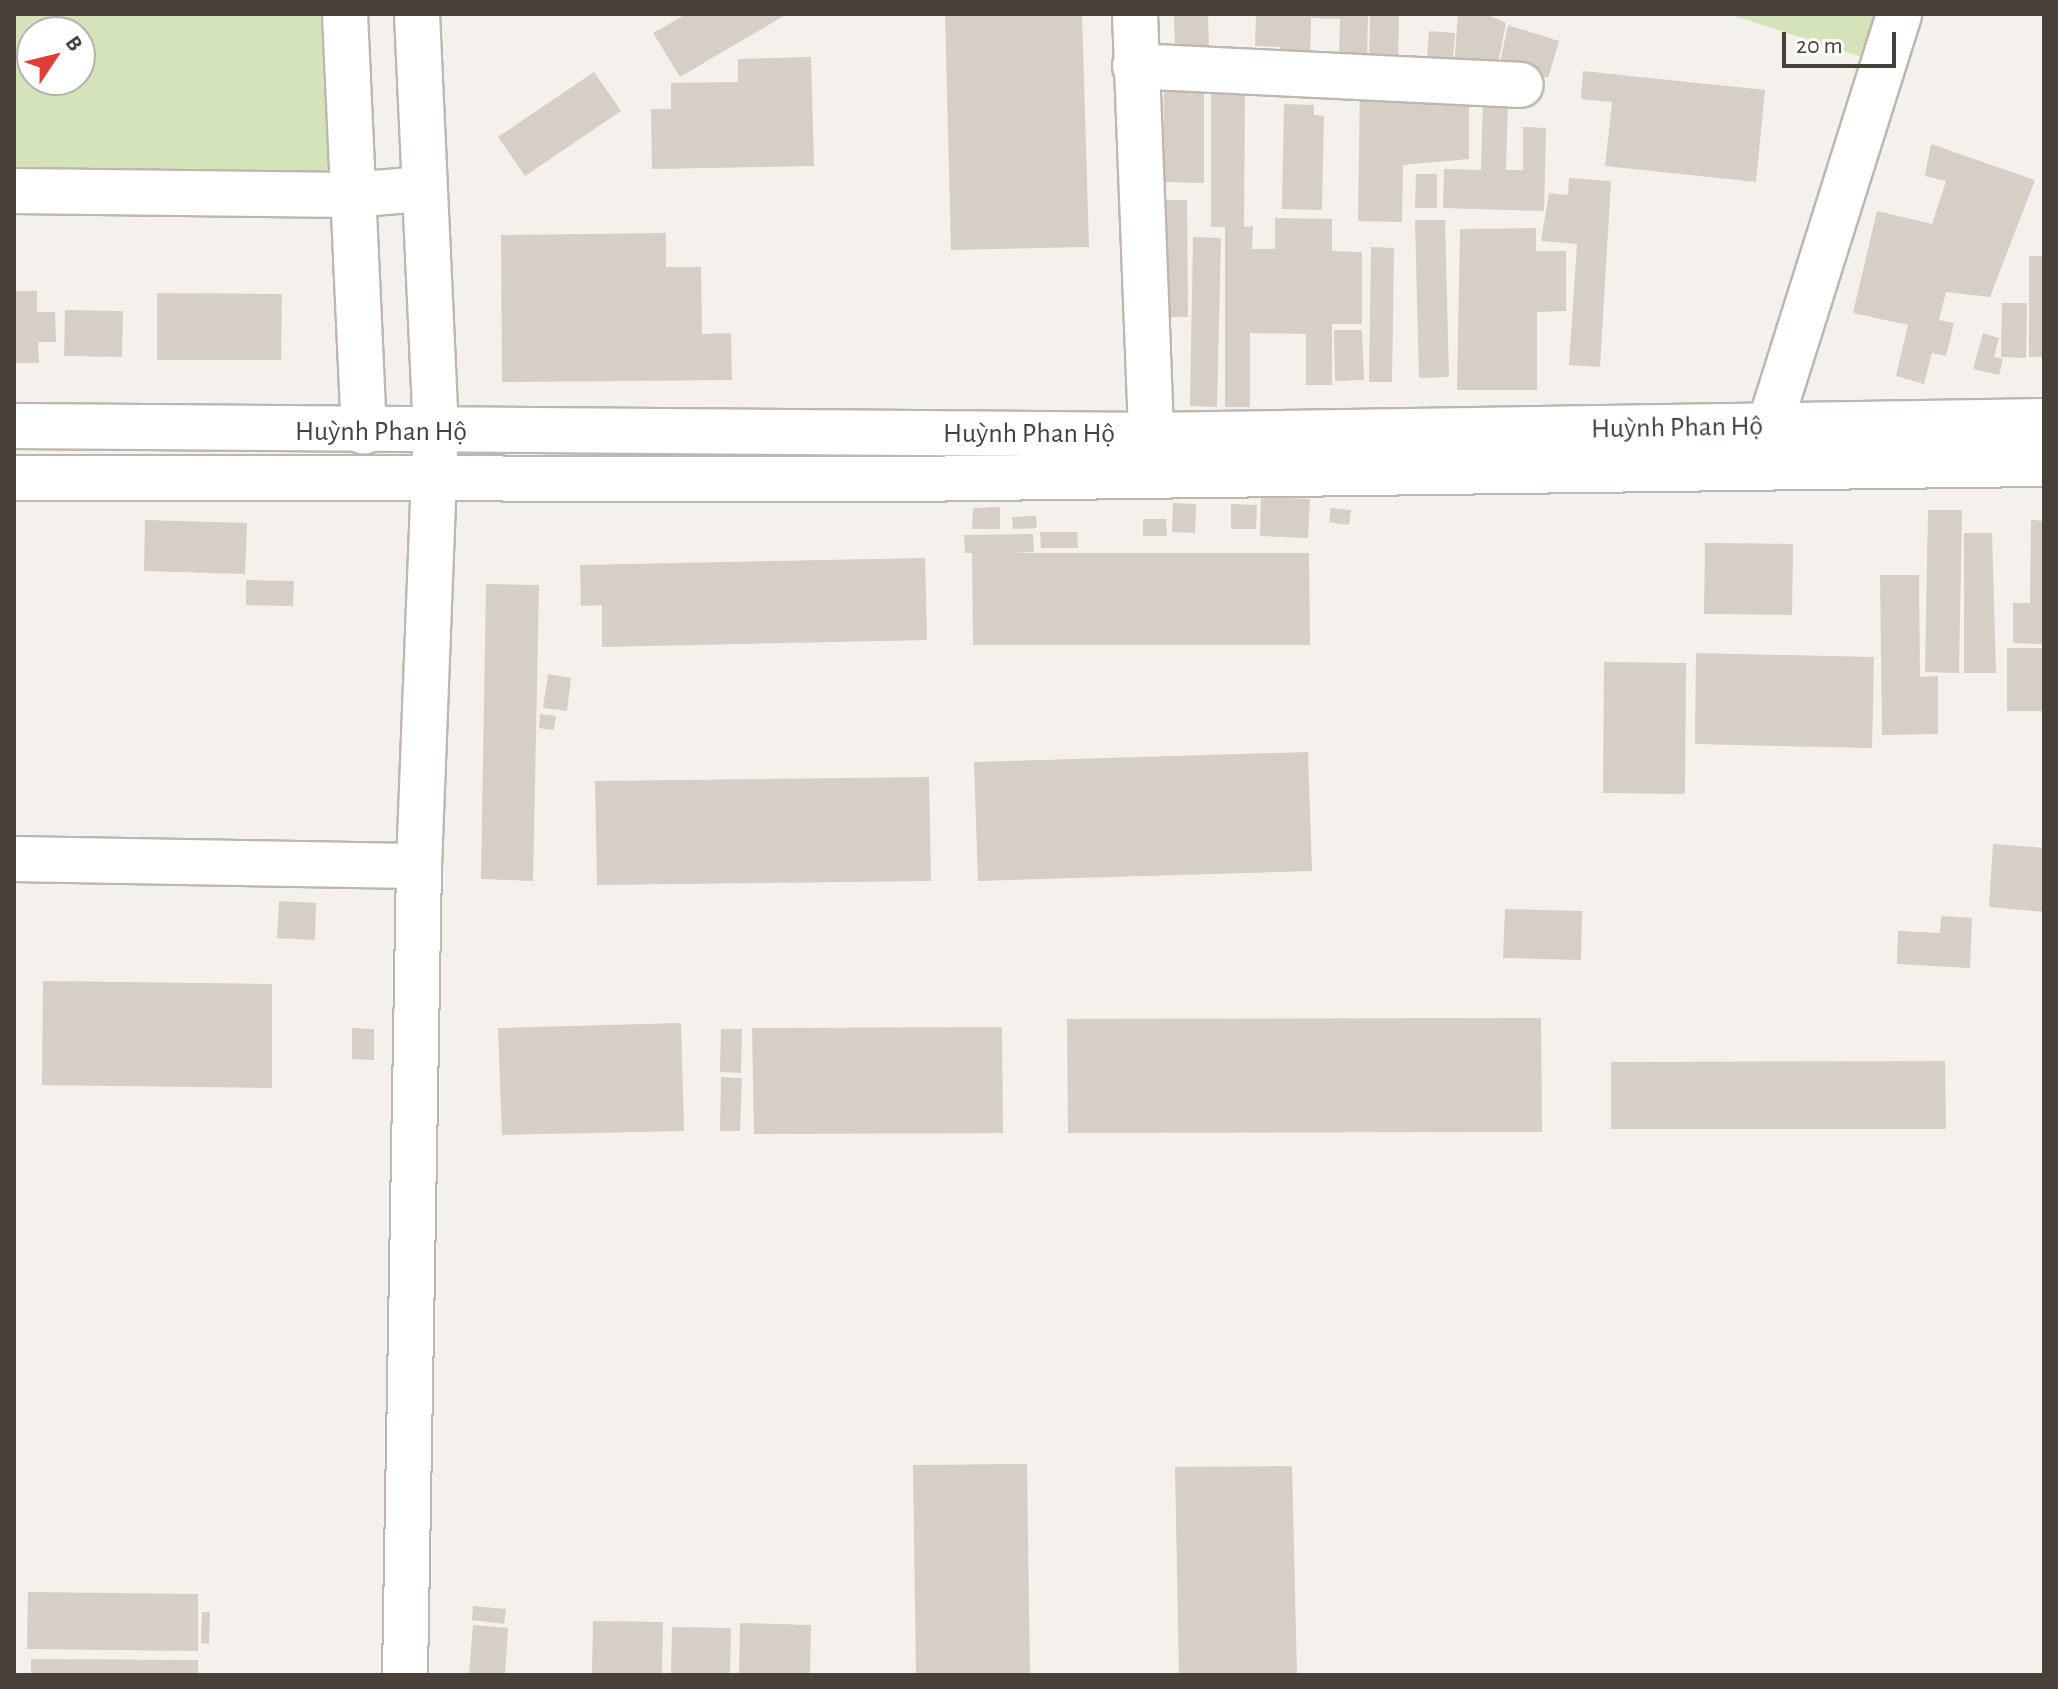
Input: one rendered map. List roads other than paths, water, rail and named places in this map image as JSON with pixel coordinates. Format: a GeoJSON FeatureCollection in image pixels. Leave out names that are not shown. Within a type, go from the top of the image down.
{"type":"FeatureCollection","features":[{"type":"Feature","properties":{"kind":"street"},"geometry":{"type":"LineString","coordinates":[[345,14],[350,195],[364,432]]}},
{"type":"Feature","properties":{"kind":"street"},"geometry":{"type":"LineString","coordinates":[[405,1675],[419,866],[436,432],[421,189],[417,14]]}},
{"type":"Feature","properties":{"kind":"street"},"geometry":{"type":"LineString","coordinates":[[1135,14],[1151,435]]}},
{"type":"Feature","properties":{"kind":"street"},"geometry":{"type":"LineString","coordinates":[[1770,471],[1769,427],[1899,14]]}},
{"type":"Feature","properties":{"kind":"street"},"geometry":{"type":"LineString","coordinates":[[1135,66],[1521,85]]}},
{"type":"Feature","properties":{"kind":"street"},"geometry":{"type":"LineString","coordinates":[[14,191],[350,195],[421,189]]}},
{"type":"Feature","properties":{"kind":"street","name":"Huỳnh Phan Hộ"},"geometry":{"type":"LineString","coordinates":[[14,426],[364,432],[1151,435],[2044,421]]}},
{"type":"Feature","properties":{"kind":"street","name":"Huỳnh Phan Hộ"},"geometry":{"type":"LineString","coordinates":[[14,478],[434,481],[1770,471],[2044,464]]}},
{"type":"Feature","properties":{"kind":"street"},"geometry":{"type":"LineString","coordinates":[[14,859],[419,866]]}}]}
